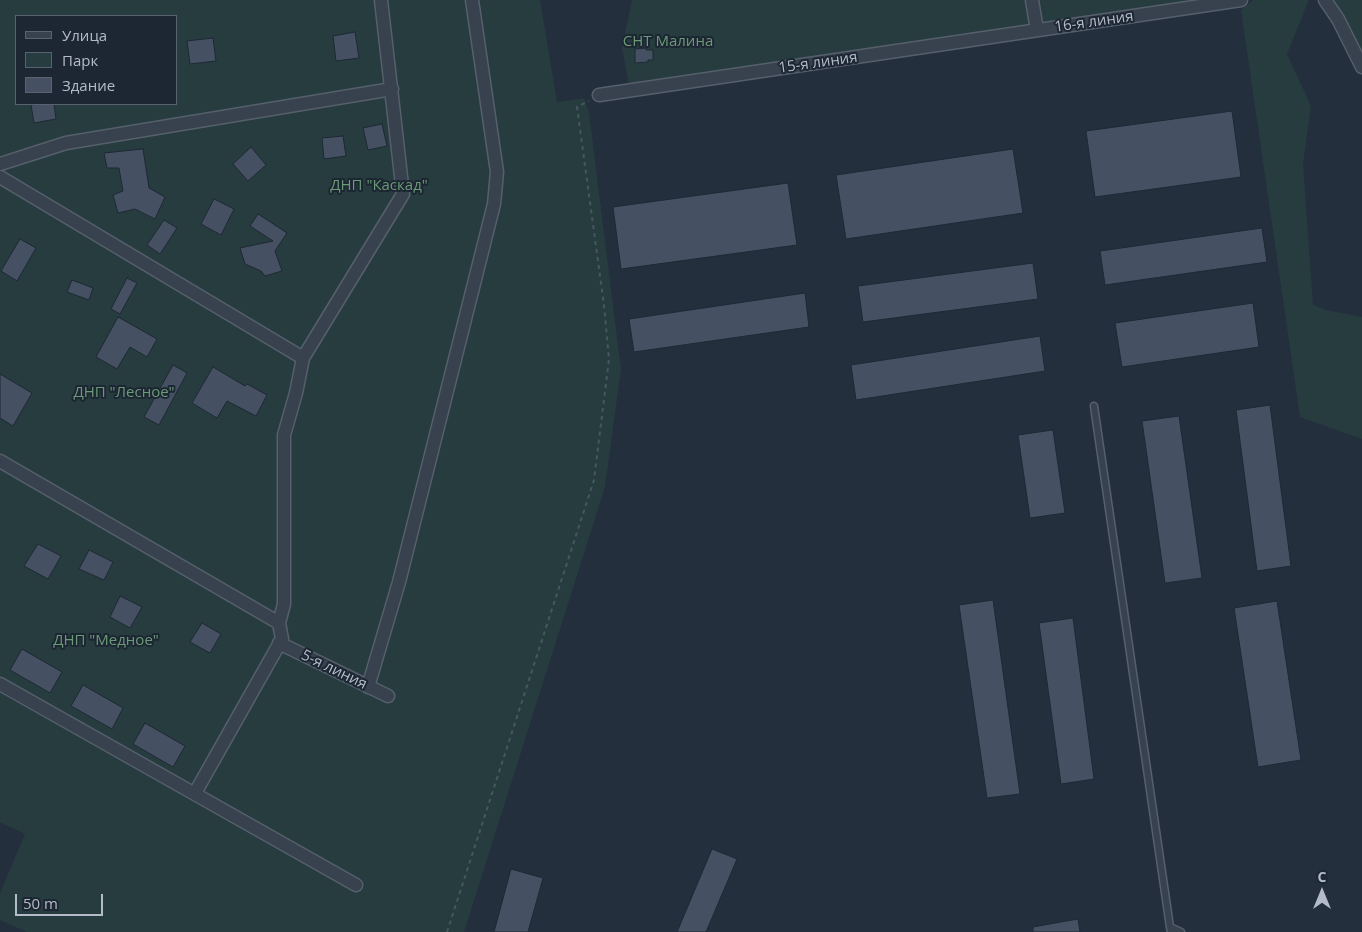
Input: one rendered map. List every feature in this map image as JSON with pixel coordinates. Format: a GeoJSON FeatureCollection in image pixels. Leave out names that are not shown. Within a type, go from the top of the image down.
{"type":"FeatureCollection","features":[{"type":"Feature","properties":{"kind":"street"},"geometry":{"type":"LineString","coordinates":[[194,793],[282,639],[279,623],[284,604],[284,436],[303,358],[402,194],[381,0]]}},
{"type":"Feature","properties":{"kind":"street"},"geometry":{"type":"LineString","coordinates":[[368,687],[399,582],[494,204],[497,172],[472,0]]}},
{"type":"Feature","properties":{"kind":"street"},"geometry":{"type":"LineString","coordinates":[[1032,0],[1037,30]]}},
{"type":"Feature","properties":{"kind":"street","name":"16-я линия"},"geometry":{"type":"LineString","coordinates":[[1037,30],[1241,0]]}},
{"type":"Feature","properties":{"kind":"street"},"geometry":{"type":"LineString","coordinates":[[1325,0],[1338,18],[1362,67]]}},
{"type":"Feature","properties":{"kind":"street","name":"15-я линия"},"geometry":{"type":"LineString","coordinates":[[599,95],[1037,30]]}},
{"type":"Feature","properties":{"kind":"street"},"geometry":{"type":"LineString","coordinates":[[0,164],[66,143],[392,89]]}},
{"type":"Feature","properties":{"kind":"street"},"geometry":{"type":"LineString","coordinates":[[0,177],[303,358]]}},
{"type":"Feature","properties":{"kind":"street"},"geometry":{"type":"LineString","coordinates":[[0,461],[279,623]]}},
{"type":"Feature","properties":{"kind":"street","name":"5-я линия"},"geometry":{"type":"LineString","coordinates":[[279,643],[388,696]]}},
{"type":"Feature","properties":{"kind":"street"},"geometry":{"type":"LineString","coordinates":[[0,684],[356,885]]}},
{"type":"Feature","properties":{"kind":"lane"},"geometry":{"type":"LineString","coordinates":[[1094,406],[1170,930],[1181,932]]}},
{"type":"Feature","properties":{"kind":"path"},"geometry":{"type":"LineString","coordinates":[[447,932],[594,480],[609,359],[604,305],[577,107],[599,95]]}},
{"type":"Feature","properties":{"kind":"green space"},"geometry":{"type":"Polygon","coordinates":[[[0,0],[540,0],[557,102],[584,98],[589,112],[621,369],[605,487],[464,932],[27,932],[0,920],[0,893],[25,834],[0,822],[0,0]]]}},
{"type":"Feature","properties":{"kind":"green space","name":"СНТ Малина"},"geometry":{"type":"Polygon","coordinates":[[[632,0],[1241,0],[630,91],[622,48],[632,0]]]}},
{"type":"Feature","properties":{"kind":"green space"},"geometry":{"type":"Polygon","coordinates":[[[1253,0],[1309,0],[1287,54],[1311,106],[1303,164],[1313,305],[1326,310],[1362,317],[1362,439],[1300,417],[1241,10],[1253,0]]]}},
{"type":"Feature","properties":{"kind":"green space"},"geometry":{"type":"Polygon","coordinates":[[[1325,0],[1362,0],[1362,67],[1325,0]]]}},
{"type":"Feature","properties":{"kind":"building"},"geometry":{"type":"Polygon","coordinates":[[[355,32],[359,58],[336,61],[333,36],[355,32]]]}},
{"type":"Feature","properties":{"kind":"building"},"geometry":{"type":"Polygon","coordinates":[[[213,38],[216,61],[190,64],[187,41],[213,38]]]}},
{"type":"Feature","properties":{"kind":"building"},"geometry":{"type":"Polygon","coordinates":[[[646,48],[646,50],[653,50],[653,60],[635,63],[635,49],[646,48]]]}},
{"type":"Feature","properties":{"kind":"building"},"geometry":{"type":"Polygon","coordinates":[[[31,105],[54,105],[56,119],[34,123],[31,105]]]}},
{"type":"Feature","properties":{"kind":"building"},"geometry":{"type":"Polygon","coordinates":[[[1232,111],[1241,177],[1095,197],[1086,131],[1232,111]]]}},
{"type":"Feature","properties":{"kind":"building"},"geometry":{"type":"Polygon","coordinates":[[[382,124],[387,146],[368,150],[363,128],[382,124]]]}},
{"type":"Feature","properties":{"kind":"building"},"geometry":{"type":"Polygon","coordinates":[[[343,136],[346,156],[324,159],[322,138],[343,136]]]}},
{"type":"Feature","properties":{"kind":"building"},"geometry":{"type":"Polygon","coordinates":[[[251,147],[266,165],[248,181],[233,164],[251,147]]]}},
{"type":"Feature","properties":{"kind":"building"},"geometry":{"type":"Polygon","coordinates":[[[143,149],[149,188],[165,197],[155,219],[135,209],[118,213],[113,195],[123,191],[119,168],[107,168],[104,153],[143,149]]]}},
{"type":"Feature","properties":{"kind":"building"},"geometry":{"type":"Polygon","coordinates":[[[1013,149],[1023,213],[846,239],[836,175],[1013,149]]]}},
{"type":"Feature","properties":{"kind":"building"},"geometry":{"type":"Polygon","coordinates":[[[788,183],[797,245],[621,269],[613,207],[788,183]]]}},
{"type":"Feature","properties":{"kind":"building"},"geometry":{"type":"Polygon","coordinates":[[[214,199],[234,209],[221,235],[201,224],[214,199]]]}},
{"type":"Feature","properties":{"kind":"building"},"geometry":{"type":"Polygon","coordinates":[[[258,214],[287,233],[275,251],[282,271],[265,276],[261,271],[245,264],[240,248],[273,241],[250,226],[258,214]]]}},
{"type":"Feature","properties":{"kind":"building"},"geometry":{"type":"Polygon","coordinates":[[[164,220],[177,228],[160,254],[147,245],[164,220]]]}},
{"type":"Feature","properties":{"kind":"building"},"geometry":{"type":"Polygon","coordinates":[[[1262,228],[1267,262],[1105,285],[1100,251],[1262,228]]]}},
{"type":"Feature","properties":{"kind":"building"},"geometry":{"type":"Polygon","coordinates":[[[20,239],[36,248],[17,281],[1,271],[20,239]]]}},
{"type":"Feature","properties":{"kind":"building"},"geometry":{"type":"Polygon","coordinates":[[[1033,263],[1038,299],[863,322],[858,286],[1033,263]]]}},
{"type":"Feature","properties":{"kind":"building"},"geometry":{"type":"Polygon","coordinates":[[[127,278],[137,283],[120,314],[111,309],[127,278]]]}},
{"type":"Feature","properties":{"kind":"building"},"geometry":{"type":"Polygon","coordinates":[[[72,280],[93,288],[89,300],[67,292],[72,280]]]}},
{"type":"Feature","properties":{"kind":"building"},"geometry":{"type":"Polygon","coordinates":[[[805,293],[809,327],[634,352],[629,319],[805,293]]]}},
{"type":"Feature","properties":{"kind":"building"},"geometry":{"type":"Polygon","coordinates":[[[1253,303],[1259,347],[1122,367],[1115,323],[1253,303]]]}},
{"type":"Feature","properties":{"kind":"building"},"geometry":{"type":"Polygon","coordinates":[[[118,317],[157,339],[147,357],[130,347],[117,369],[96,357],[118,317]]]}},
{"type":"Feature","properties":{"kind":"building"},"geometry":{"type":"Polygon","coordinates":[[[1040,336],[1045,371],[856,400],[851,365],[1040,336]]]}},
{"type":"Feature","properties":{"kind":"building"},"geometry":{"type":"Polygon","coordinates":[[[173,365],[187,373],[159,425],[144,417],[173,365]]]}},
{"type":"Feature","properties":{"kind":"building"},"geometry":{"type":"Polygon","coordinates":[[[213,367],[245,386],[247,384],[267,395],[256,416],[227,401],[217,418],[192,403],[213,367]]]}},
{"type":"Feature","properties":{"kind":"building"},"geometry":{"type":"Polygon","coordinates":[[[0,374],[32,393],[13,426],[0,418],[0,374]]]}},
{"type":"Feature","properties":{"kind":"building"},"geometry":{"type":"Polygon","coordinates":[[[1270,405],[1291,566],[1257,571],[1236,410],[1270,405]]]}},
{"type":"Feature","properties":{"kind":"building"},"geometry":{"type":"Polygon","coordinates":[[[1179,416],[1202,578],[1165,583],[1142,421],[1179,416]]]}},
{"type":"Feature","properties":{"kind":"building"},"geometry":{"type":"Polygon","coordinates":[[[1053,430],[1065,513],[1030,518],[1018,435],[1053,430]]]}},
{"type":"Feature","properties":{"kind":"building"},"geometry":{"type":"Polygon","coordinates":[[[38,544],[61,556],[48,579],[24,566],[38,544]]]}},
{"type":"Feature","properties":{"kind":"building"},"geometry":{"type":"Polygon","coordinates":[[[89,550],[113,562],[104,580],[79,569],[89,550]]]}},
{"type":"Feature","properties":{"kind":"building"},"geometry":{"type":"Polygon","coordinates":[[[120,596],[142,607],[130,628],[110,617],[120,596]]]}},
{"type":"Feature","properties":{"kind":"building"},"geometry":{"type":"Polygon","coordinates":[[[993,600],[1020,794],[987,798],[959,605],[993,600]]]}},
{"type":"Feature","properties":{"kind":"building"},"geometry":{"type":"Polygon","coordinates":[[[1277,601],[1301,760],[1258,767],[1234,608],[1277,601]]]}},
{"type":"Feature","properties":{"kind":"building"},"geometry":{"type":"Polygon","coordinates":[[[1073,618],[1094,779],[1061,784],[1039,623],[1073,618]]]}},
{"type":"Feature","properties":{"kind":"building"},"geometry":{"type":"Polygon","coordinates":[[[202,623],[221,634],[210,653],[190,642],[202,623]]]}},
{"type":"Feature","properties":{"kind":"building"},"geometry":{"type":"Polygon","coordinates":[[[22,649],[62,672],[50,693],[10,670],[22,649]]]}},
{"type":"Feature","properties":{"kind":"building"},"geometry":{"type":"Polygon","coordinates":[[[83,685],[123,708],[112,729],[71,706],[83,685]]]}},
{"type":"Feature","properties":{"kind":"building"},"geometry":{"type":"Polygon","coordinates":[[[145,723],[185,746],[173,767],[133,744],[145,723]]]}},
{"type":"Feature","properties":{"kind":"building"},"geometry":{"type":"Polygon","coordinates":[[[712,849],[737,859],[706,932],[677,932],[712,849]]]}},
{"type":"Feature","properties":{"kind":"building"},"geometry":{"type":"Polygon","coordinates":[[[511,869],[543,878],[528,932],[494,932],[511,869]]]}},
{"type":"Feature","properties":{"kind":"building"},"geometry":{"type":"Polygon","coordinates":[[[1078,919],[1080,932],[1033,932],[1033,927],[1078,919]]]}},
{"type":"Feature","properties":{"kind":"park label","name":"ДНП \"Каскад\""},"geometry":{"type":"Point","coordinates":[379,186]}},
{"type":"Feature","properties":{"kind":"park label","name":"ДНП \"Лесное\""},"geometry":{"type":"Point","coordinates":[124,393]}},
{"type":"Feature","properties":{"kind":"park label","name":"ДНП \"Медное\""},"geometry":{"type":"Point","coordinates":[106,641]}}]}
